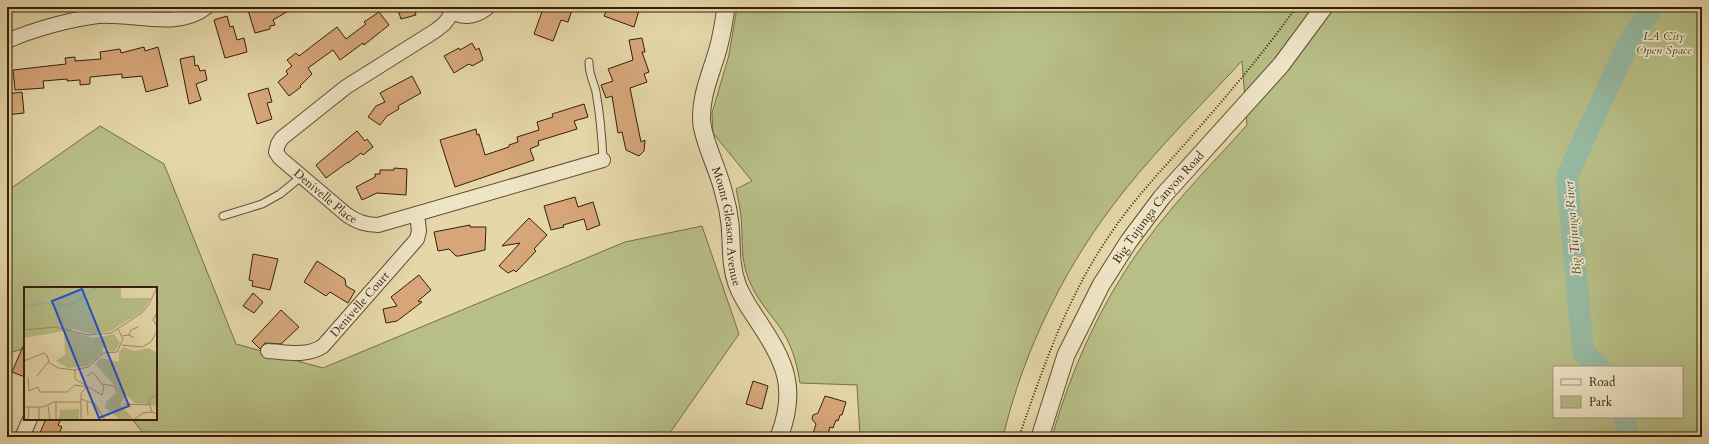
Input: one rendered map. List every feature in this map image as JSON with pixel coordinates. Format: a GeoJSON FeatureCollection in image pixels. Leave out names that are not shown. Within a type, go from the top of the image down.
{"type":"FeatureCollection","features":[{"type":"Feature","properties":{"kind":"street"},"geometry":{"type":"LineString","coordinates":[[7,41],[88,17],[107,16],[174,20],[193,16],[207,7]]}},
{"type":"Feature","properties":{"kind":"street"},"geometry":{"type":"LineString","coordinates":[[454,8],[471,15],[478,13],[486,7]]}},
{"type":"Feature","properties":{"kind":"street","name":"Mount Gleason Avenue"},"geometry":{"type":"LineString","coordinates":[[726,7],[719,47],[705,89],[701,108],[702,126],[724,192],[730,225],[732,262],[737,284],[748,306],[773,345],[786,375],[788,387],[786,411],[779,437]]}},
{"type":"Feature","properties":{"kind":"street","name":"Big Tujunga Canyon Road"},"geometry":{"type":"LineString","coordinates":[[1040,437],[1066,355],[1101,285],[1129,241],[1162,197],[1281,65],[1324,7]]}},
{"type":"Feature","properties":{"kind":"street","name":"Denivelle Place"},"geometry":{"type":"LineString","coordinates":[[454,8],[444,24],[435,31],[346,87],[282,138],[278,144],[276,152],[280,158],[337,207],[358,222],[368,225],[378,225],[603,160]]}},
{"type":"Feature","properties":{"kind":"street","name":"Denivelle Court"},"geometry":{"type":"LineString","coordinates":[[268,351],[303,353],[315,351],[323,346],[414,243],[419,231],[417,214]]}},
{"type":"Feature","properties":{"kind":"street"},"geometry":{"type":"LineString","coordinates":[[22,437],[30,420]]}},
{"type":"Feature","properties":{"kind":"lane"},"geometry":{"type":"LineString","coordinates":[[589,62],[589,74],[597,98],[602,133],[603,160]]}},
{"type":"Feature","properties":{"kind":"lane"},"geometry":{"type":"LineString","coordinates":[[223,216],[262,204],[280,194],[302,176]]}},
{"type":"Feature","properties":{"kind":"green space","name":"LA City Open Space"},"geometry":{"type":"Polygon","coordinates":[[[737,7],[1702,7],[1702,437],[1052,437],[1069,385],[1090,335],[1102,310],[1130,263],[1170,211],[1247,125],[1242,61],[1138,174],[1103,218],[1084,247],[1050,307],[1035,339],[1012,404],[1003,437],[860,437],[857,385],[800,383],[795,360],[787,339],[762,304],[749,280],[744,264],[740,206],[736,189],[752,181],[713,133],[712,113],[729,55],[737,7]]]}},
{"type":"Feature","properties":{"kind":"green space"},"geometry":{"type":"Polygon","coordinates":[[[100,126],[164,164],[236,344],[323,368],[625,242],[702,226],[739,334],[667,437],[146,437],[133,420],[157,420],[157,287],[24,287],[24,348],[7,354],[7,191],[100,126]]]}},
{"type":"Feature","properties":{"kind":"building"},"geometry":{"type":"Polygon","coordinates":[[[247,7],[295,7],[273,20],[275,25],[270,26],[270,29],[255,33],[247,7]]]}},
{"type":"Feature","properties":{"kind":"building"},"geometry":{"type":"Polygon","coordinates":[[[397,7],[414,7],[416,15],[401,19],[397,7]]]}},
{"type":"Feature","properties":{"kind":"building"},"geometry":{"type":"Polygon","coordinates":[[[546,7],[573,7],[568,22],[561,20],[553,41],[534,34],[543,9],[545,10],[546,7]]]}},
{"type":"Feature","properties":{"kind":"building"},"geometry":{"type":"Polygon","coordinates":[[[608,7],[640,7],[634,27],[604,16],[608,7]]]}},
{"type":"Feature","properties":{"kind":"building"},"geometry":{"type":"Polygon","coordinates":[[[379,12],[389,25],[364,45],[363,43],[340,60],[333,50],[308,68],[312,74],[300,86],[301,87],[289,96],[278,82],[288,74],[286,71],[292,66],[287,60],[296,53],[299,56],[337,27],[346,39],[366,24],[364,22],[379,12]]]}},
{"type":"Feature","properties":{"kind":"building"},"geometry":{"type":"Polygon","coordinates":[[[227,16],[230,27],[233,26],[237,40],[244,38],[247,52],[225,58],[214,20],[227,16]]]}},
{"type":"Feature","properties":{"kind":"building"},"geometry":{"type":"Polygon","coordinates":[[[642,38],[645,52],[642,52],[649,72],[644,74],[647,82],[630,88],[641,142],[645,140],[644,151],[639,156],[626,150],[622,132],[618,133],[612,96],[606,98],[601,85],[613,81],[608,69],[633,60],[629,40],[642,38]]]}},
{"type":"Feature","properties":{"kind":"building"},"geometry":{"type":"Polygon","coordinates":[[[472,43],[476,50],[479,48],[483,60],[472,66],[470,64],[467,65],[454,73],[444,56],[459,48],[460,50],[472,43]]]}},
{"type":"Feature","properties":{"kind":"building"},"geometry":{"type":"Polygon","coordinates":[[[144,47],[145,51],[158,47],[168,86],[146,92],[142,76],[122,78],[122,74],[90,77],[90,84],[80,85],[80,80],[67,81],[67,79],[43,81],[44,88],[15,90],[13,70],[66,64],[65,58],[75,57],[75,61],[101,59],[100,52],[120,49],[121,53],[144,47]]]}},
{"type":"Feature","properties":{"kind":"building"},"geometry":{"type":"Polygon","coordinates":[[[194,56],[195,66],[198,65],[200,71],[205,70],[207,80],[196,84],[201,100],[189,104],[180,59],[194,56]]]}},
{"type":"Feature","properties":{"kind":"building"},"geometry":{"type":"Polygon","coordinates":[[[412,76],[421,93],[398,106],[399,109],[387,116],[380,125],[368,117],[376,106],[385,102],[380,93],[412,76]]]}},
{"type":"Feature","properties":{"kind":"building"},"geometry":{"type":"Polygon","coordinates":[[[268,88],[272,102],[267,103],[272,119],[257,124],[248,94],[268,88]]]}},
{"type":"Feature","properties":{"kind":"building"},"geometry":{"type":"Polygon","coordinates":[[[22,92],[24,113],[7,115],[7,94],[22,92]]]}},
{"type":"Feature","properties":{"kind":"building"},"geometry":{"type":"Polygon","coordinates":[[[584,104],[588,117],[574,121],[577,129],[538,141],[539,145],[530,149],[534,160],[455,187],[440,140],[476,129],[485,155],[509,147],[509,145],[518,142],[517,137],[539,130],[537,122],[553,117],[552,114],[584,104]]]}},
{"type":"Feature","properties":{"kind":"building"},"geometry":{"type":"Polygon","coordinates":[[[357,131],[365,141],[367,139],[373,147],[363,155],[361,153],[326,178],[316,165],[357,131]]]}},
{"type":"Feature","properties":{"kind":"building"},"geometry":{"type":"Polygon","coordinates":[[[394,168],[407,169],[406,195],[377,193],[362,200],[356,187],[375,177],[375,174],[380,174],[380,170],[394,170],[394,168]]]}},
{"type":"Feature","properties":{"kind":"building"},"geometry":{"type":"Polygon","coordinates":[[[575,197],[578,207],[593,202],[600,225],[587,230],[584,219],[563,225],[564,227],[551,230],[544,206],[575,197]]]}},
{"type":"Feature","properties":{"kind":"building"},"geometry":{"type":"Polygon","coordinates":[[[529,218],[547,235],[534,249],[536,251],[516,272],[514,270],[508,273],[499,266],[520,243],[502,246],[529,218]]]}},
{"type":"Feature","properties":{"kind":"building"},"geometry":{"type":"Polygon","coordinates":[[[470,225],[470,227],[486,227],[485,250],[459,256],[456,256],[449,249],[438,251],[434,232],[470,225]]]}},
{"type":"Feature","properties":{"kind":"building"},"geometry":{"type":"Polygon","coordinates":[[[253,254],[278,259],[270,290],[252,286],[253,281],[249,280],[253,254]]]}},
{"type":"Feature","properties":{"kind":"building"},"geometry":{"type":"Polygon","coordinates":[[[317,261],[345,279],[346,286],[355,291],[348,303],[330,292],[326,296],[304,282],[317,261]]]}},
{"type":"Feature","properties":{"kind":"building"},"geometry":{"type":"Polygon","coordinates":[[[419,275],[431,290],[418,301],[422,302],[397,321],[386,323],[383,309],[397,306],[391,297],[419,275]]]}},
{"type":"Feature","properties":{"kind":"building"},"geometry":{"type":"Polygon","coordinates":[[[253,293],[263,302],[254,313],[243,306],[253,293]]]}},
{"type":"Feature","properties":{"kind":"building"},"geometry":{"type":"Polygon","coordinates":[[[281,310],[299,327],[281,344],[265,343],[260,349],[252,341],[281,310]]]}},
{"type":"Feature","properties":{"kind":"building"},"geometry":{"type":"Polygon","coordinates":[[[24,344],[24,377],[12,372],[24,344]]]}},
{"type":"Feature","properties":{"kind":"building"},"geometry":{"type":"Polygon","coordinates":[[[753,381],[768,386],[762,409],[746,404],[753,381]]]}},
{"type":"Feature","properties":{"kind":"building"},"geometry":{"type":"Polygon","coordinates":[[[825,396],[846,402],[842,415],[840,415],[838,421],[836,420],[833,428],[830,427],[827,437],[812,437],[816,424],[812,419],[813,415],[818,413],[825,396]]]}},
{"type":"Feature","properties":{"kind":"building"},"geometry":{"type":"Polygon","coordinates":[[[46,420],[60,420],[58,425],[62,427],[57,437],[38,437],[46,420]]]}},
{"type":"Feature","properties":{"kind":"waterway","name":"Big Tujunga River"},"geometry":{"type":"LineString","coordinates":[[1598,366],[1583,352],[1567,176],[1628,44],[1652,7]]}},
{"type":"Feature","properties":{"kind":"waterway","name":"Big Tujunga River"},"geometry":{"type":"LineString","coordinates":[[1624,418],[1627,430],[1626,437]]}}]}
